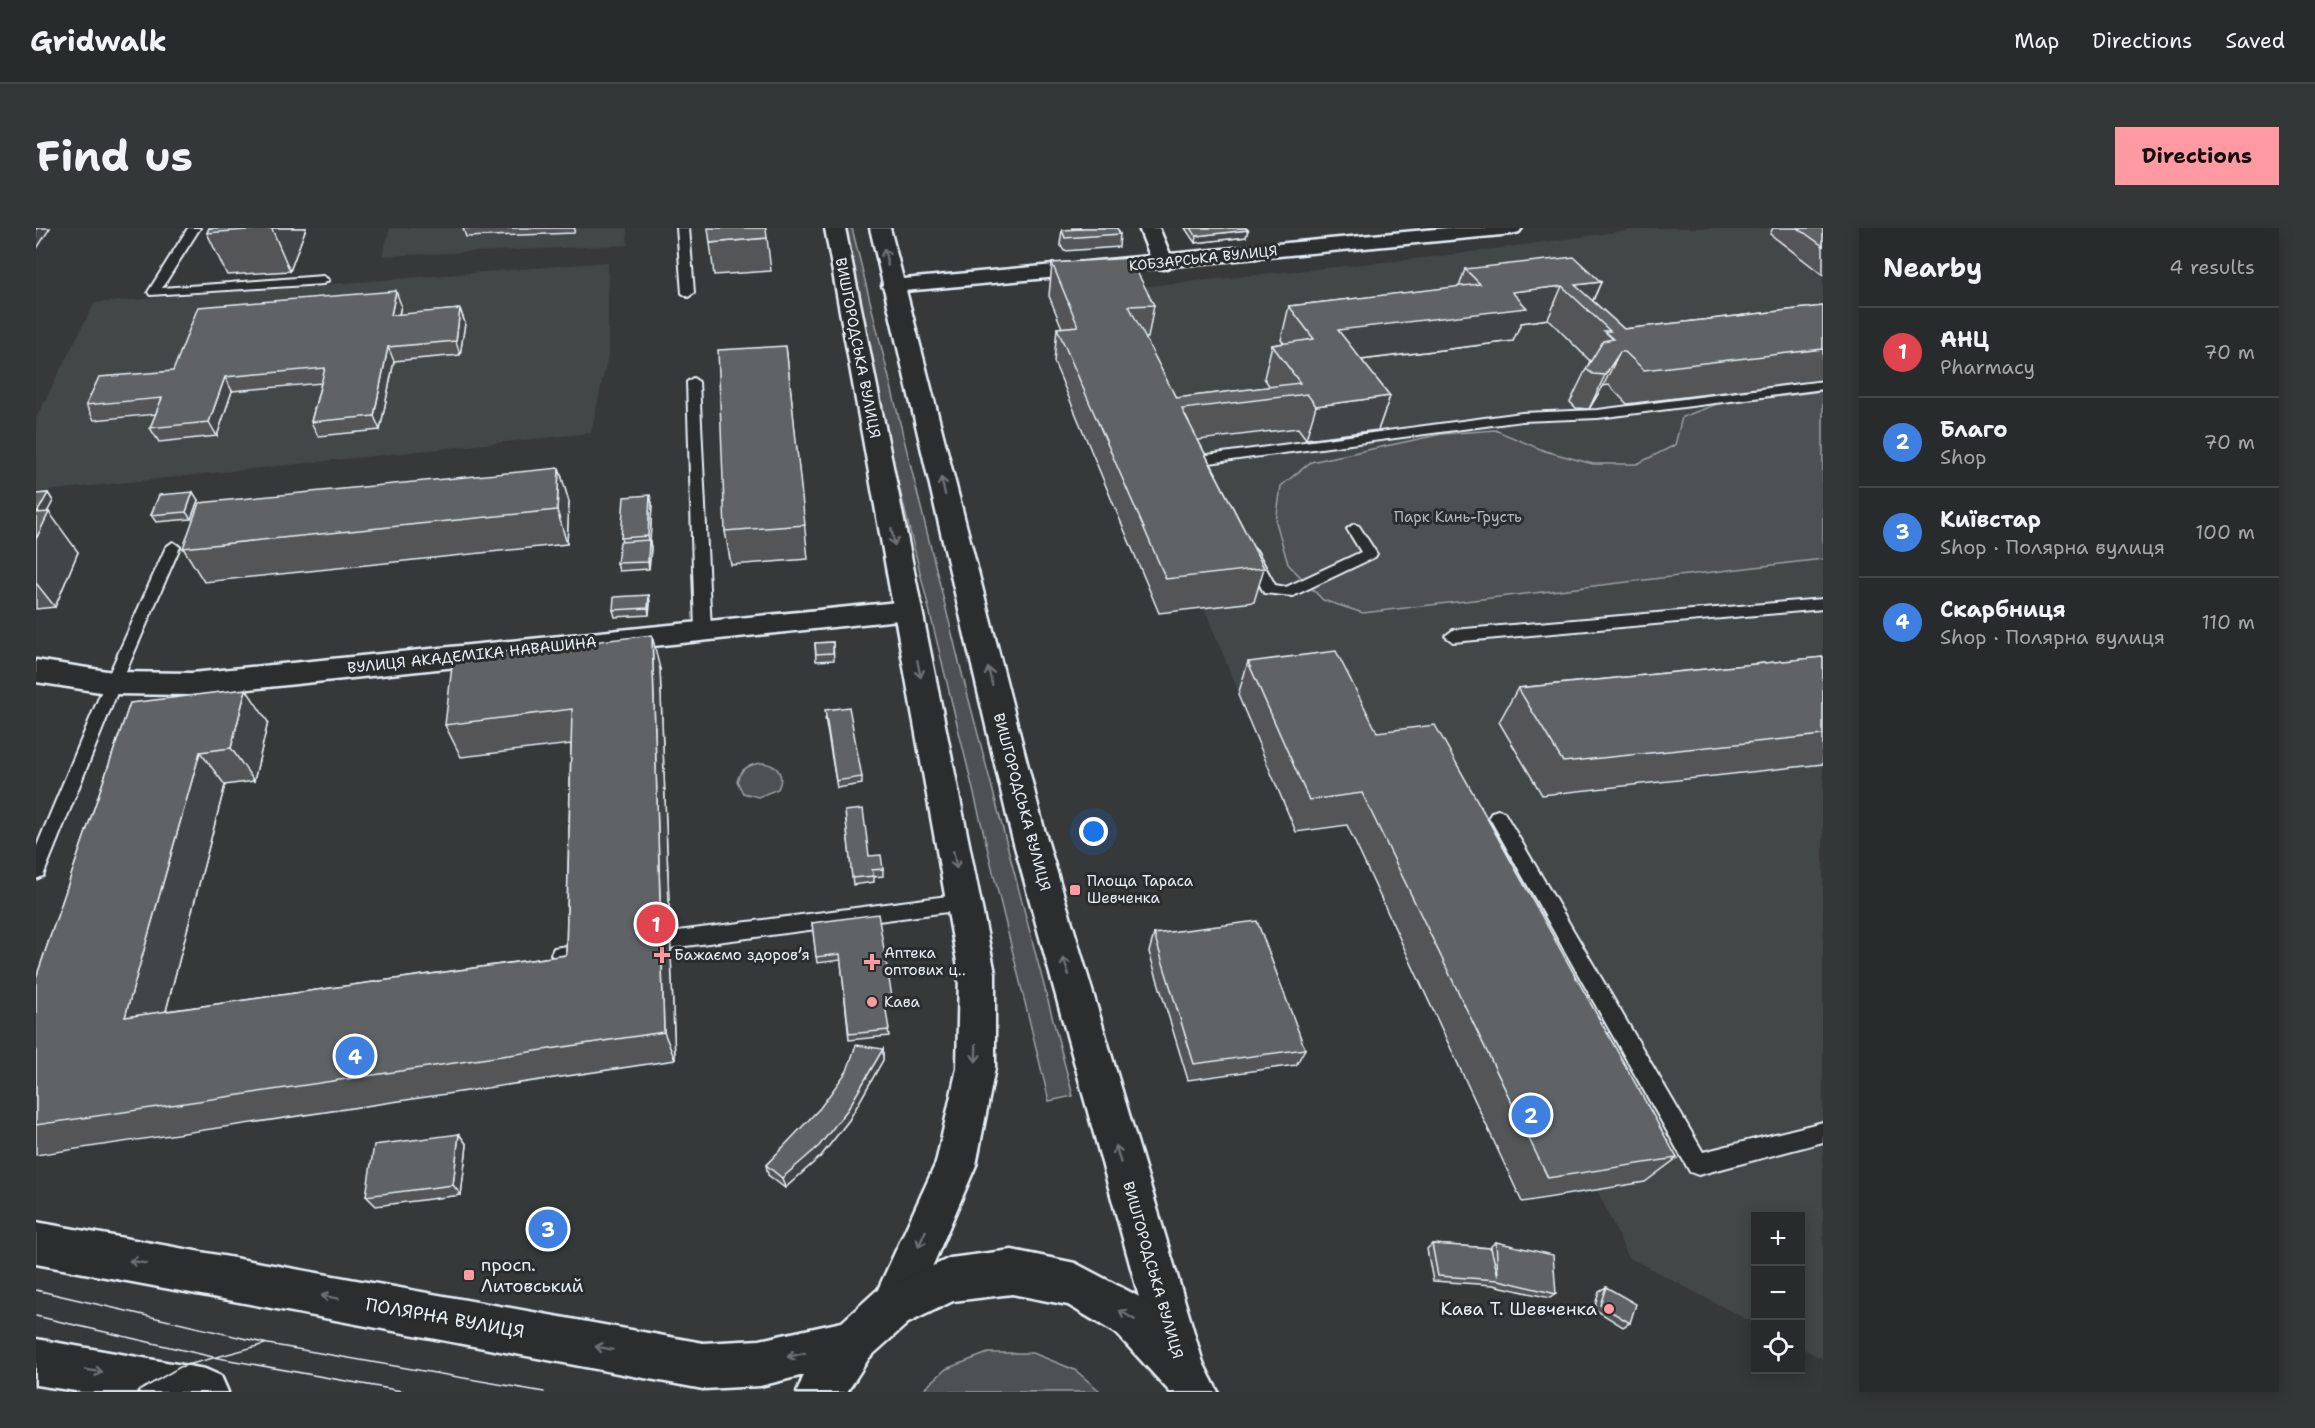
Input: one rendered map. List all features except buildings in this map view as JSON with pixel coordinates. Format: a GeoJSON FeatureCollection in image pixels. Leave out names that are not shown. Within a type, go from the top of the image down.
{"type":"FeatureCollection","features":[{"type":"Feature","properties":{"kind":"main road","name":"ВИШГОРОДСЬКА ВУЛИЦЯ"},"geometry":{"type":"LineString","coordinates":[[835,228],[977,973],[976,1068],[956,1165],[892,1307]]}},
{"type":"Feature","properties":{"kind":"main road","name":"ВИШГОРОДСЬКА ВУЛИЦЯ"},"geometry":{"type":"LineString","coordinates":[[880,228],[1027,829],[1189,1381]]}},
{"type":"Feature","properties":{"kind":"main road"},"geometry":{"type":"LineString","coordinates":[[1149,228],[1164,262]]}},
{"type":"Feature","properties":{"kind":"main road","name":"КОБЗАРСЬКА ВУЛИЦЯ"},"geometry":{"type":"LineString","coordinates":[[893,286],[1512,228]]}},
{"type":"Feature","properties":{"kind":"main road","name":"ВУЛИЦЯ АКАДЕМІКА НАВАШИНА"},"geometry":{"type":"LineString","coordinates":[[36,671],[113,683],[192,684],[703,630],[908,611]]}},
{"type":"Feature","properties":{"kind":"main road","name":"ПОЛЯРНА ВУЛИЦЯ"},"geometry":{"type":"LineString","coordinates":[[36,1243],[703,1366],[760,1363],[854,1342]]}},
{"type":"Feature","properties":{"kind":"main road"},"geometry":{"type":"LineString","coordinates":[[820,1392],[854,1342],[892,1307],[950,1280],[1012,1272],[1075,1285],[1133,1318],[1189,1381]]}},
{"type":"Feature","properties":{"kind":"main road"},"geometry":{"type":"LineString","coordinates":[[36,1362],[155,1381],[206,1392]]}},
{"type":"Feature","properties":{"kind":"lane"},"geometry":{"type":"LineString","coordinates":[[194,228],[154,292],[323,280]]}},
{"type":"Feature","properties":{"kind":"lane"},"geometry":{"type":"LineString","coordinates":[[683,228],[688,293]]}},
{"type":"Feature","properties":{"kind":"lane"},"geometry":{"type":"LineString","coordinates":[[693,382],[703,630]]}},
{"type":"Feature","properties":{"kind":"lane"},"geometry":{"type":"LineString","coordinates":[[1216,489],[1200,460],[1522,417],[1598,414],[1823,385]]}},
{"type":"Feature","properties":{"kind":"lane"},"geometry":{"type":"LineString","coordinates":[[1242,537],[1269,589],[1288,592],[1370,554],[1354,529]]}},
{"type":"Feature","properties":{"kind":"lane"},"geometry":{"type":"LineString","coordinates":[[36,872],[113,683],[173,547]]}},
{"type":"Feature","properties":{"kind":"lane"},"geometry":{"type":"LineString","coordinates":[[1453,636],[1823,604]]}},
{"type":"Feature","properties":{"kind":"lane"},"geometry":{"type":"LineString","coordinates":[[1498,817],[1698,1164],[1823,1132]]}},
{"type":"Feature","properties":{"kind":"lane"},"geometry":{"type":"LineString","coordinates":[[670,940],[963,902]]}},
{"type":"Feature","properties":{"kind":"shaded area"},"geometry":{"type":"Polygon","coordinates":[[[390,228],[627,228],[628,245],[382,256],[390,228]]]}},
{"type":"Feature","properties":{"kind":"shaded area"},"geometry":{"type":"Polygon","coordinates":[[[1645,228],[1823,228],[1823,1359],[1805,1350],[1805,1212],[1751,1212],[1751,1322],[1628,1257],[1597,1190],[1522,1202],[1347,825],[1296,832],[1204,608],[1159,613],[1054,362],[1075,359],[1049,296],[1442,256],[1645,228]]]}},
{"type":"Feature","properties":{"kind":"shaded area"},"geometry":{"type":"Polygon","coordinates":[[[608,262],[608,355],[591,433],[36,492],[36,418],[94,303],[608,262]]]}},
{"type":"Feature","properties":{"kind":"green space"},"geometry":{"type":"Polygon","coordinates":[[[836,228],[852,228],[959,662],[1073,1096],[1049,1101],[836,228]]]}},
{"type":"Feature","properties":{"kind":"green space","name":"Парк Кинь-Грусть"},"geometry":{"type":"Polygon","coordinates":[[[1823,391],[1823,559],[1363,613],[1323,600],[1288,564],[1276,522],[1281,486],[1311,462],[1442,434],[1495,430],[1545,451],[1593,464],[1637,464],[1675,445],[1682,417],[1717,404],[1823,391]]]}},
{"type":"Feature","properties":{"kind":"green space"},"geometry":{"type":"Polygon","coordinates":[[[763,763],[773,766],[779,772],[781,779],[778,789],[758,797],[743,793],[737,781],[741,773],[754,764],[763,763]]]}},
{"type":"Feature","properties":{"kind":"green space"},"geometry":{"type":"Polygon","coordinates":[[[988,1353],[1033,1353],[1075,1370],[1101,1392],[921,1392],[946,1369],[988,1353]]]}},
{"type":"Feature","properties":{"kind":"tram line"},"geometry":{"type":"LineString","coordinates":[[36,1290],[268,1344],[544,1392]]}},
{"type":"Feature","properties":{"kind":"tram line"},"geometry":{"type":"LineString","coordinates":[[36,1316],[215,1357]]}},
{"type":"Feature","properties":{"kind":"tram line"},"geometry":{"type":"LineString","coordinates":[[215,1357],[265,1344]]}},
{"type":"Feature","properties":{"kind":"tram line"},"geometry":{"type":"LineString","coordinates":[[137,1392],[180,1367],[215,1357]]}},
{"type":"Feature","properties":{"kind":"tram line"},"geometry":{"type":"LineString","coordinates":[[215,1357],[407,1392]]}},
{"type":"Feature","properties":{"kind":"place","name":"Площа Тараса Шевченка"},"geometry":{"type":"Point","coordinates":[1075,890]}},
{"type":"Feature","properties":{"kind":"place","name":"АНЦ"},"geometry":{"type":"Point","coordinates":[656,924]}},
{"type":"Feature","properties":{"kind":"place","name":"Бажаємо здоровʼя"},"geometry":{"type":"Point","coordinates":[662,955]}},
{"type":"Feature","properties":{"kind":"place","name":"Аптека оптових ц‥"},"geometry":{"type":"Point","coordinates":[872,962]}},
{"type":"Feature","properties":{"kind":"place","name":"Кава"},"geometry":{"type":"Point","coordinates":[872,1002]}},
{"type":"Feature","properties":{"kind":"place","name":"Скарбниця"},"geometry":{"type":"Point","coordinates":[355,1056]}},
{"type":"Feature","properties":{"kind":"place","name":"Благо"},"geometry":{"type":"Point","coordinates":[1531,1115]}},
{"type":"Feature","properties":{"kind":"place","name":"Київстар"},"geometry":{"type":"Point","coordinates":[548,1229]}},
{"type":"Feature","properties":{"kind":"place","name":"просп. Литовський"},"geometry":{"type":"Point","coordinates":[469,1275]}},
{"type":"Feature","properties":{"kind":"place","name":"Кава Т. Шевченка"},"geometry":{"type":"Point","coordinates":[1609,1309]}}]}
